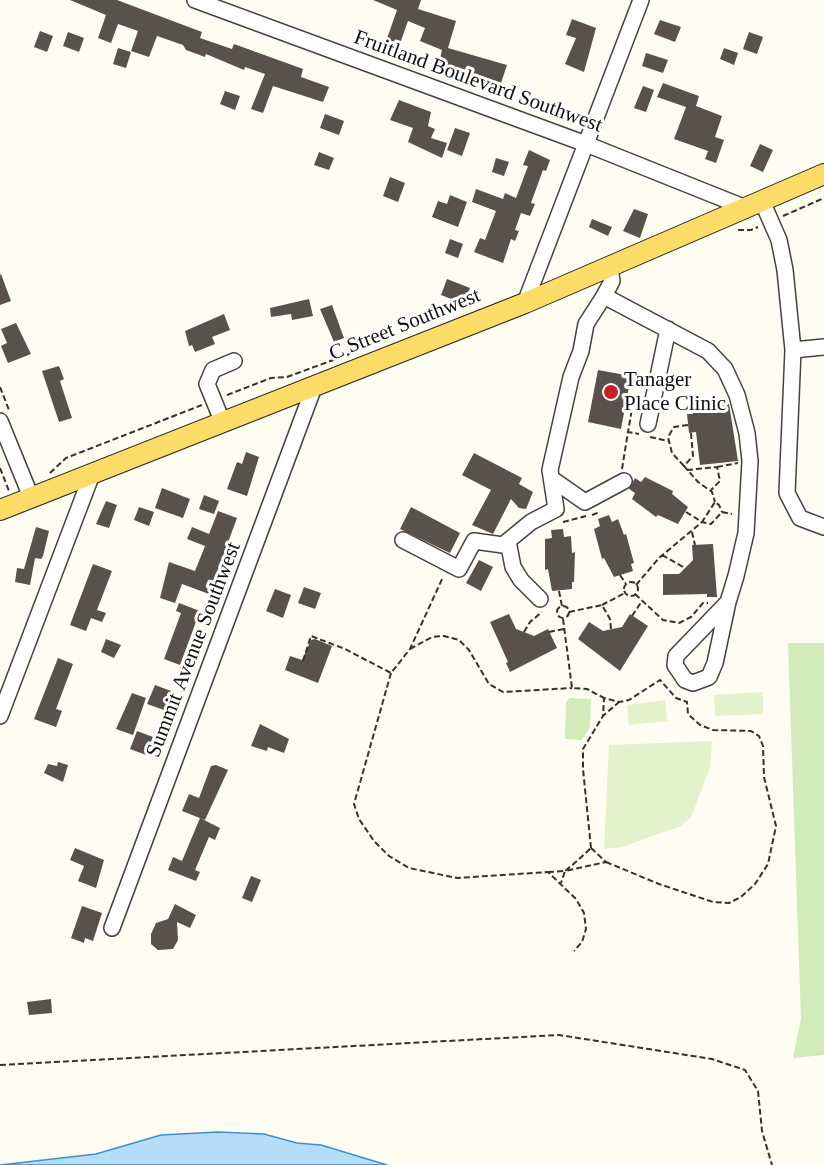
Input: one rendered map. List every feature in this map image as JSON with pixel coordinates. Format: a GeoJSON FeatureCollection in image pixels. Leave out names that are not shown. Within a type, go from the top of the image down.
{"type":"FeatureCollection","features":[{"type":"Feature","properties":{"kind":"main road","name":"C Street Southwest"},"geometry":{"type":"LineString","coordinates":[[0,510],[525,303],[824,174]]}},
{"type":"Feature","properties":{"kind":"street","name":"Fruitland Boulevard Southwest"},"geometry":{"type":"LineString","coordinates":[[195,0],[754,204]]}},
{"type":"Feature","properties":{"kind":"street"},"geometry":{"type":"LineString","coordinates":[[525,303],[641,0]]}},
{"type":"Feature","properties":{"kind":"street"},"geometry":{"type":"LineString","coordinates":[[754,204],[771,221],[785,270],[793,350],[787,493],[800,518],[824,527]]}},
{"type":"Feature","properties":{"kind":"street"},"geometry":{"type":"LineString","coordinates":[[556,516],[550,470],[571,377],[581,351],[586,324],[612,281],[610,268]]}},
{"type":"Feature","properties":{"kind":"street"},"geometry":{"type":"LineString","coordinates":[[604,296],[708,351],[725,369],[737,395],[747,433],[750,461],[746,533],[725,606],[715,663],[709,677],[693,683],[685,681],[675,665],[676,656],[725,606]]}},
{"type":"Feature","properties":{"kind":"street"},"geometry":{"type":"LineString","coordinates":[[648,424],[668,329]]}},
{"type":"Feature","properties":{"kind":"street"},"geometry":{"type":"LineString","coordinates":[[793,350],[824,347]]}},
{"type":"Feature","properties":{"kind":"street"},"geometry":{"type":"LineString","coordinates":[[223,423],[207,384],[213,370],[234,362]]}},
{"type":"Feature","properties":{"kind":"street","name":"Summit Avenue Southwest"},"geometry":{"type":"LineString","coordinates":[[112,928],[314,387]]}},
{"type":"Feature","properties":{"kind":"street"},"geometry":{"type":"LineString","coordinates":[[0,421],[31,497]]}},
{"type":"Feature","properties":{"kind":"street"},"geometry":{"type":"LineString","coordinates":[[0,716],[92,474]]}},
{"type":"Feature","properties":{"kind":"street"},"geometry":{"type":"LineString","coordinates":[[552,479],[585,502]]}},
{"type":"Feature","properties":{"kind":"street"},"geometry":{"type":"LineString","coordinates":[[403,540],[459,568],[474,540],[503,545],[531,522],[556,516],[624,481]]}},
{"type":"Feature","properties":{"kind":"street"},"geometry":{"type":"LineString","coordinates":[[508,541],[513,567],[541,605]]}},
{"type":"Feature","properties":{"kind":"path"},"geometry":{"type":"LineString","coordinates":[[751,230],[824,198]]}},
{"type":"Feature","properties":{"kind":"path"},"geometry":{"type":"LineString","coordinates":[[624,481],[622,463],[632,409],[625,407]]}},
{"type":"Feature","properties":{"kind":"path"},"geometry":{"type":"LineString","coordinates":[[688,425],[674,427],[668,441],[672,453],[711,491],[722,512]]}},
{"type":"Feature","properties":{"kind":"path"},"geometry":{"type":"LineString","coordinates":[[628,432],[668,441]]}},
{"type":"Feature","properties":{"kind":"path"},"geometry":{"type":"LineString","coordinates":[[684,466],[693,456],[691,433]]}},
{"type":"Feature","properties":{"kind":"path"},"geometry":{"type":"LineString","coordinates":[[687,470],[750,461]]}},
{"type":"Feature","properties":{"kind":"path"},"geometry":{"type":"LineString","coordinates":[[711,491],[720,482],[717,467]]}},
{"type":"Feature","properties":{"kind":"path"},"geometry":{"type":"LineString","coordinates":[[0,468],[9,492]]}},
{"type":"Feature","properties":{"kind":"path"},"geometry":{"type":"LineString","coordinates":[[0,483],[5,481]]}},
{"type":"Feature","properties":{"kind":"path"},"geometry":{"type":"LineString","coordinates":[[715,502],[702,522],[662,555],[636,585],[635,594],[663,620],[679,623],[691,617],[703,603],[725,606]]}},
{"type":"Feature","properties":{"kind":"path"},"geometry":{"type":"LineString","coordinates":[[556,516],[600,512]]}},
{"type":"Feature","properties":{"kind":"path"},"geometry":{"type":"LineString","coordinates":[[686,512],[702,522],[711,524],[722,512]]}},
{"type":"Feature","properties":{"kind":"path"},"geometry":{"type":"LineString","coordinates":[[722,512],[747,515]]}},
{"type":"Feature","properties":{"kind":"path"},"geometry":{"type":"LineString","coordinates":[[692,532],[695,545]]}},
{"type":"Feature","properties":{"kind":"path"},"geometry":{"type":"LineString","coordinates":[[662,555],[685,568]]}},
{"type":"Feature","properties":{"kind":"path"},"geometry":{"type":"LineString","coordinates":[[450,564],[410,649],[391,673],[354,804],[359,819],[374,842],[389,856],[409,868],[434,874],[457,878],[565,871],[606,862]]}},
{"type":"Feature","properties":{"kind":"path"},"geometry":{"type":"LineString","coordinates":[[572,688],[563,619],[569,612],[602,605],[619,598],[625,592],[626,584],[620,575]]}},
{"type":"Feature","properties":{"kind":"path"},"geometry":{"type":"LineString","coordinates":[[626,584],[636,585]]}},
{"type":"Feature","properties":{"kind":"path"},"geometry":{"type":"LineString","coordinates":[[559,591],[562,606],[569,612]]}},
{"type":"Feature","properties":{"kind":"path"},"geometry":{"type":"LineString","coordinates":[[625,592],[628,596],[635,594]]}},
{"type":"Feature","properties":{"kind":"path"},"geometry":{"type":"LineString","coordinates":[[632,616],[642,602]]}},
{"type":"Feature","properties":{"kind":"path"},"geometry":{"type":"LineString","coordinates":[[524,632],[541,605]]}},
{"type":"Feature","properties":{"kind":"path"},"geometry":{"type":"LineString","coordinates":[[602,605],[610,619],[611,629]]}},
{"type":"Feature","properties":{"kind":"path"},"geometry":{"type":"LineString","coordinates":[[562,606],[558,608],[556,614],[563,619]]}},
{"type":"Feature","properties":{"kind":"path"},"geometry":{"type":"LineString","coordinates":[[549,632],[564,629]]}},
{"type":"Feature","properties":{"kind":"path"},"geometry":{"type":"LineString","coordinates":[[303,661],[311,636],[345,649],[391,673]]}},
{"type":"Feature","properties":{"kind":"path"},"geometry":{"type":"LineString","coordinates":[[410,649],[432,637],[444,636],[459,640],[489,684],[503,692],[587,689],[604,698],[619,702],[629,700],[660,680],[676,698],[687,702],[688,714],[700,725],[713,730],[751,731],[759,736],[763,746],[764,777],[776,826],[768,864],[755,885],[741,897],[729,903],[712,902],[606,862],[591,848],[583,749],[603,716],[619,702]]}},
{"type":"Feature","properties":{"kind":"path"},"geometry":{"type":"LineString","coordinates":[[603,716],[604,698]]}},
{"type":"Feature","properties":{"kind":"path"},"geometry":{"type":"LineString","coordinates":[[561,883],[565,871],[591,848]]}},
{"type":"Feature","properties":{"kind":"path"},"geometry":{"type":"LineString","coordinates":[[548,872],[576,899],[584,913],[586,929],[582,942],[574,951]]}},
{"type":"Feature","properties":{"kind":"path"},"geometry":{"type":"LineString","coordinates":[[0,1065],[559,1035],[712,1059],[745,1070],[758,1091],[762,1131],[772,1165]]}},
{"type":"Feature","properties":{"kind":"green space"},"geometry":{"type":"Polygon","coordinates":[[[788,643],[824,643],[824,1055],[793,1058],[801,1019],[788,643]]]}},
{"type":"Feature","properties":{"kind":"green space"},"geometry":{"type":"Polygon","coordinates":[[[763,692],[763,714],[715,716],[714,695],[763,692]]]}},
{"type":"Feature","properties":{"kind":"green space"},"geometry":{"type":"Polygon","coordinates":[[[570,698],[591,699],[590,727],[582,740],[565,739],[566,702],[570,698]]]}},
{"type":"Feature","properties":{"kind":"green space"},"geometry":{"type":"Polygon","coordinates":[[[665,700],[667,721],[629,725],[627,705],[665,700]]]}},
{"type":"Feature","properties":{"kind":"green space"},"geometry":{"type":"Polygon","coordinates":[[[712,741],[710,768],[691,817],[681,826],[622,847],[604,849],[609,745],[712,741]]]}},
{"type":"Feature","properties":{"kind":"water"},"geometry":{"type":"Polygon","coordinates":[[[218,1132],[264,1134],[297,1143],[321,1145],[387,1165],[0,1165],[96,1154],[161,1135],[218,1132]]]}},
{"type":"Feature","properties":{"kind":"building"},"geometry":{"type":"Polygon","coordinates":[[[70,0],[117,0],[202,32],[200,38],[232,49],[234,44],[303,69],[301,77],[329,87],[323,102],[273,86],[263,113],[251,109],[265,74],[245,67],[244,70],[206,54],[205,57],[186,50],[183,45],[157,36],[149,57],[131,51],[138,31],[118,24],[111,43],[98,38],[106,15],[70,0]]]}},
{"type":"Feature","properties":{"kind":"building"},"geometry":{"type":"Polygon","coordinates":[[[373,0],[421,0],[418,9],[456,21],[448,48],[507,65],[501,83],[439,63],[442,50],[420,41],[425,28],[408,21],[397,52],[384,47],[397,10],[373,0]]]}},
{"type":"Feature","properties":{"kind":"building"},"geometry":{"type":"Polygon","coordinates":[[[572,19],[596,28],[584,72],[565,64],[576,38],[566,35],[572,19]]]}},
{"type":"Feature","properties":{"kind":"building"},"geometry":{"type":"Polygon","coordinates":[[[660,20],[681,27],[675,42],[654,34],[660,20]]]}},
{"type":"Feature","properties":{"kind":"building"},"geometry":{"type":"Polygon","coordinates":[[[40,31],[53,36],[47,52],[34,47],[40,31]]]}},
{"type":"Feature","properties":{"kind":"building"},"geometry":{"type":"Polygon","coordinates":[[[68,32],[84,38],[79,52],[63,46],[68,32]]]}},
{"type":"Feature","properties":{"kind":"building"},"geometry":{"type":"Polygon","coordinates":[[[749,32],[763,37],[757,54],[743,49],[749,32]]]}},
{"type":"Feature","properties":{"kind":"building"},"geometry":{"type":"Polygon","coordinates":[[[118,48],[131,52],[126,68],[113,64],[118,48]]]}},
{"type":"Feature","properties":{"kind":"building"},"geometry":{"type":"Polygon","coordinates":[[[724,48],[738,53],[734,65],[720,59],[724,48]]]}},
{"type":"Feature","properties":{"kind":"building"},"geometry":{"type":"Polygon","coordinates":[[[646,53],[668,60],[663,73],[642,66],[646,53]]]}},
{"type":"Feature","properties":{"kind":"building"},"geometry":{"type":"Polygon","coordinates":[[[663,83],[699,96],[696,106],[722,116],[715,137],[724,140],[716,163],[705,159],[708,151],[674,139],[686,107],[657,97],[663,83]]]}},
{"type":"Feature","properties":{"kind":"building"},"geometry":{"type":"Polygon","coordinates":[[[643,86],[654,90],[646,112],[634,108],[643,86]]]}},
{"type":"Feature","properties":{"kind":"building"},"geometry":{"type":"Polygon","coordinates":[[[225,91],[240,96],[235,110],[220,104],[225,91]]]}},
{"type":"Feature","properties":{"kind":"building"},"geometry":{"type":"Polygon","coordinates":[[[399,100],[431,112],[428,126],[435,129],[431,138],[447,143],[442,158],[408,142],[413,128],[390,120],[399,100]]]}},
{"type":"Feature","properties":{"kind":"building"},"geometry":{"type":"Polygon","coordinates":[[[325,114],[344,121],[339,135],[320,128],[325,114]]]}},
{"type":"Feature","properties":{"kind":"building"},"geometry":{"type":"Polygon","coordinates":[[[455,128],[470,133],[462,156],[447,150],[455,128]]]}},
{"type":"Feature","properties":{"kind":"building"},"geometry":{"type":"Polygon","coordinates":[[[760,144],[773,150],[763,172],[750,166],[760,144]]]}},
{"type":"Feature","properties":{"kind":"building"},"geometry":{"type":"Polygon","coordinates":[[[529,150],[550,160],[546,171],[543,170],[531,203],[535,204],[530,216],[521,213],[515,230],[519,231],[515,241],[511,239],[503,263],[474,252],[480,238],[485,240],[496,211],[472,202],[476,189],[503,199],[505,193],[516,198],[528,166],[523,165],[529,150]]]}},
{"type":"Feature","properties":{"kind":"building"},"geometry":{"type":"Polygon","coordinates":[[[319,152],[334,158],[329,170],[314,165],[319,152]]]}},
{"type":"Feature","properties":{"kind":"building"},"geometry":{"type":"Polygon","coordinates":[[[496,158],[509,162],[504,176],[492,172],[496,158]]]}},
{"type":"Feature","properties":{"kind":"building"},"geometry":{"type":"Polygon","coordinates":[[[390,177],[405,183],[398,202],[383,196],[390,177]]]}},
{"type":"Feature","properties":{"kind":"building"},"geometry":{"type":"Polygon","coordinates":[[[450,195],[467,202],[458,227],[432,217],[438,201],[447,204],[450,195]]]}},
{"type":"Feature","properties":{"kind":"building"},"geometry":{"type":"Polygon","coordinates":[[[634,209],[648,214],[640,238],[623,231],[634,209]]]}},
{"type":"Feature","properties":{"kind":"building"},"geometry":{"type":"Polygon","coordinates":[[[592,219],[612,227],[608,236],[589,227],[592,219]]]}},
{"type":"Feature","properties":{"kind":"building"},"geometry":{"type":"Polygon","coordinates":[[[450,239],[463,244],[458,258],[445,253],[450,239]]]}},
{"type":"Feature","properties":{"kind":"building"},"geometry":{"type":"Polygon","coordinates":[[[0,275],[11,301],[0,305],[0,275]]]}},
{"type":"Feature","properties":{"kind":"building"},"geometry":{"type":"Polygon","coordinates":[[[447,279],[470,288],[464,304],[441,295],[447,279]]]}},
{"type":"Feature","properties":{"kind":"building"},"geometry":{"type":"Polygon","coordinates":[[[309,299],[313,316],[292,320],[291,314],[271,317],[270,308],[309,299]]]}},
{"type":"Feature","properties":{"kind":"building"},"geometry":{"type":"Polygon","coordinates":[[[332,305],[344,338],[334,342],[320,309],[332,305]]]}},
{"type":"Feature","properties":{"kind":"building"},"geometry":{"type":"Polygon","coordinates":[[[224,314],[230,330],[212,337],[215,344],[195,352],[192,345],[189,346],[185,331],[224,314]]]}},
{"type":"Feature","properties":{"kind":"building"},"geometry":{"type":"Polygon","coordinates":[[[16,323],[31,354],[8,363],[1,346],[7,343],[1,329],[16,323]]]}},
{"type":"Feature","properties":{"kind":"building"},"geometry":{"type":"Polygon","coordinates":[[[59,366],[64,379],[60,381],[72,418],[59,422],[42,371],[59,366]]]}},
{"type":"Feature","properties":{"kind":"building","name":"Tanager Place Clinic"},"geometry":{"type":"Polygon","coordinates":[[[598,370],[631,376],[621,429],[588,422],[598,370]]]}},
{"type":"Feature","properties":{"kind":"building"},"geometry":{"type":"Polygon","coordinates":[[[707,403],[707,407],[729,404],[738,461],[700,465],[696,432],[689,433],[687,414],[693,414],[692,405],[707,403]]]}},
{"type":"Feature","properties":{"kind":"building"},"geometry":{"type":"Polygon","coordinates":[[[246,452],[259,457],[247,496],[227,489],[237,462],[242,464],[246,452]]]}},
{"type":"Feature","properties":{"kind":"building"},"geometry":{"type":"Polygon","coordinates":[[[474,453],[522,478],[519,484],[533,492],[526,509],[519,508],[511,499],[493,534],[472,525],[491,490],[462,475],[474,453]]]}},
{"type":"Feature","properties":{"kind":"building"},"geometry":{"type":"Polygon","coordinates":[[[645,477],[673,491],[672,494],[688,507],[678,524],[658,515],[656,517],[632,499],[635,493],[629,489],[635,478],[641,482],[645,477]]]}},
{"type":"Feature","properties":{"kind":"building"},"geometry":{"type":"Polygon","coordinates":[[[162,488],[190,499],[183,518],[155,508],[162,488]]]}},
{"type":"Feature","properties":{"kind":"building"},"geometry":{"type":"Polygon","coordinates":[[[204,495],[219,501],[214,514],[199,509],[204,495]]]}},
{"type":"Feature","properties":{"kind":"building"},"geometry":{"type":"Polygon","coordinates":[[[106,501],[117,505],[109,528],[96,524],[106,501]]]}},
{"type":"Feature","properties":{"kind":"building"},"geometry":{"type":"Polygon","coordinates":[[[139,507],[154,512],[149,526],[134,520],[139,507]]]}},
{"type":"Feature","properties":{"kind":"building"},"geometry":{"type":"Polygon","coordinates":[[[411,507],[460,533],[450,553],[400,529],[411,507]]]}},
{"type":"Feature","properties":{"kind":"building"},"geometry":{"type":"Polygon","coordinates":[[[218,511],[237,518],[209,594],[182,584],[175,603],[160,598],[169,562],[195,571],[205,546],[187,539],[192,527],[209,534],[218,511]]]}},
{"type":"Feature","properties":{"kind":"building"},"geometry":{"type":"Polygon","coordinates":[[[609,515],[612,522],[618,519],[624,535],[626,534],[634,563],[631,564],[633,571],[614,577],[604,558],[602,559],[594,529],[600,526],[598,519],[609,515]]]}},
{"type":"Feature","properties":{"kind":"building"},"geometry":{"type":"Polygon","coordinates":[[[36,527],[49,531],[43,556],[41,559],[35,558],[30,585],[15,582],[17,568],[24,569],[36,527]]]}},
{"type":"Feature","properties":{"kind":"building"},"geometry":{"type":"Polygon","coordinates":[[[563,529],[564,537],[571,536],[572,553],[575,552],[574,582],[572,582],[572,589],[552,591],[548,569],[545,570],[545,539],[552,538],[551,530],[563,529]]]}},
{"type":"Feature","properties":{"kind":"building"},"geometry":{"type":"Polygon","coordinates":[[[713,544],[717,597],[707,597],[707,594],[663,595],[663,574],[679,574],[693,560],[692,545],[713,544]]]}},
{"type":"Feature","properties":{"kind":"building"},"geometry":{"type":"Polygon","coordinates":[[[479,560],[493,567],[481,591],[466,583],[479,560]]]}},
{"type":"Feature","properties":{"kind":"building"},"geometry":{"type":"Polygon","coordinates":[[[93,564],[112,571],[97,610],[106,613],[102,622],[91,618],[86,631],[70,625],[93,564]]]}},
{"type":"Feature","properties":{"kind":"building"},"geometry":{"type":"Polygon","coordinates":[[[304,587],[321,593],[315,609],[298,603],[304,587]]]}},
{"type":"Feature","properties":{"kind":"building"},"geometry":{"type":"Polygon","coordinates":[[[275,589],[291,595],[283,618],[266,611],[275,589]]]}},
{"type":"Feature","properties":{"kind":"building"},"geometry":{"type":"Polygon","coordinates":[[[179,603],[200,611],[180,665],[164,659],[181,613],[176,611],[179,603]]]}},
{"type":"Feature","properties":{"kind":"building"},"geometry":{"type":"Polygon","coordinates":[[[509,614],[516,629],[534,636],[548,629],[557,648],[510,672],[506,663],[508,662],[490,622],[509,614]]]}},
{"type":"Feature","properties":{"kind":"building"},"geometry":{"type":"Polygon","coordinates":[[[630,614],[648,626],[620,671],[578,639],[589,622],[603,631],[622,627],[630,614]]]}},
{"type":"Feature","properties":{"kind":"building"},"geometry":{"type":"Polygon","coordinates":[[[106,639],[121,645],[114,658],[101,652],[106,639]]]}},
{"type":"Feature","properties":{"kind":"building"},"geometry":{"type":"Polygon","coordinates":[[[315,639],[332,646],[318,683],[285,670],[290,656],[302,660],[311,640],[315,639]]]}},
{"type":"Feature","properties":{"kind":"building"},"geometry":{"type":"Polygon","coordinates":[[[58,658],[73,664],[56,709],[62,711],[56,727],[34,719],[58,658]]]}},
{"type":"Feature","properties":{"kind":"building"},"geometry":{"type":"Polygon","coordinates":[[[155,685],[171,691],[164,710],[147,704],[155,685]]]}},
{"type":"Feature","properties":{"kind":"building"},"geometry":{"type":"Polygon","coordinates":[[[132,693],[146,698],[133,735],[116,729],[132,693]]]}},
{"type":"Feature","properties":{"kind":"building"},"geometry":{"type":"Polygon","coordinates":[[[260,724],[289,739],[284,753],[268,747],[267,751],[251,746],[260,724]]]}},
{"type":"Feature","properties":{"kind":"building"},"geometry":{"type":"Polygon","coordinates":[[[137,731],[153,737],[146,755],[130,749],[137,731]]]}},
{"type":"Feature","properties":{"kind":"building"},"geometry":{"type":"Polygon","coordinates":[[[58,762],[68,765],[63,782],[44,773],[48,764],[57,766],[58,762]]]}},
{"type":"Feature","properties":{"kind":"building"},"geometry":{"type":"Polygon","coordinates":[[[216,765],[228,770],[205,820],[182,811],[189,794],[199,798],[211,766],[216,765]]]}},
{"type":"Feature","properties":{"kind":"building"},"geometry":{"type":"Polygon","coordinates":[[[200,818],[220,828],[215,840],[209,837],[195,870],[200,872],[196,881],[168,870],[173,857],[182,861],[200,818]]]}},
{"type":"Feature","properties":{"kind":"building"},"geometry":{"type":"Polygon","coordinates":[[[75,848],[104,860],[96,888],[78,881],[84,866],[70,860],[75,848]]]}},
{"type":"Feature","properties":{"kind":"building"},"geometry":{"type":"Polygon","coordinates":[[[251,876],[261,880],[252,902],[242,898],[251,876]]]}},
{"type":"Feature","properties":{"kind":"building"},"geometry":{"type":"Polygon","coordinates":[[[175,904],[196,915],[190,928],[177,922],[178,940],[173,949],[158,950],[151,944],[151,934],[156,923],[168,919],[175,904]]]}},
{"type":"Feature","properties":{"kind":"building"},"geometry":{"type":"Polygon","coordinates":[[[82,906],[102,913],[93,941],[85,938],[84,943],[71,938],[82,906]]]}},
{"type":"Feature","properties":{"kind":"building"},"geometry":{"type":"Polygon","coordinates":[[[51,999],[52,1013],[29,1015],[27,1002],[51,999]]]}},
{"type":"Feature","properties":{"kind":"place","name":"Tanager Place Clinic"},"geometry":{"type":"Point","coordinates":[611,392]}}]}
